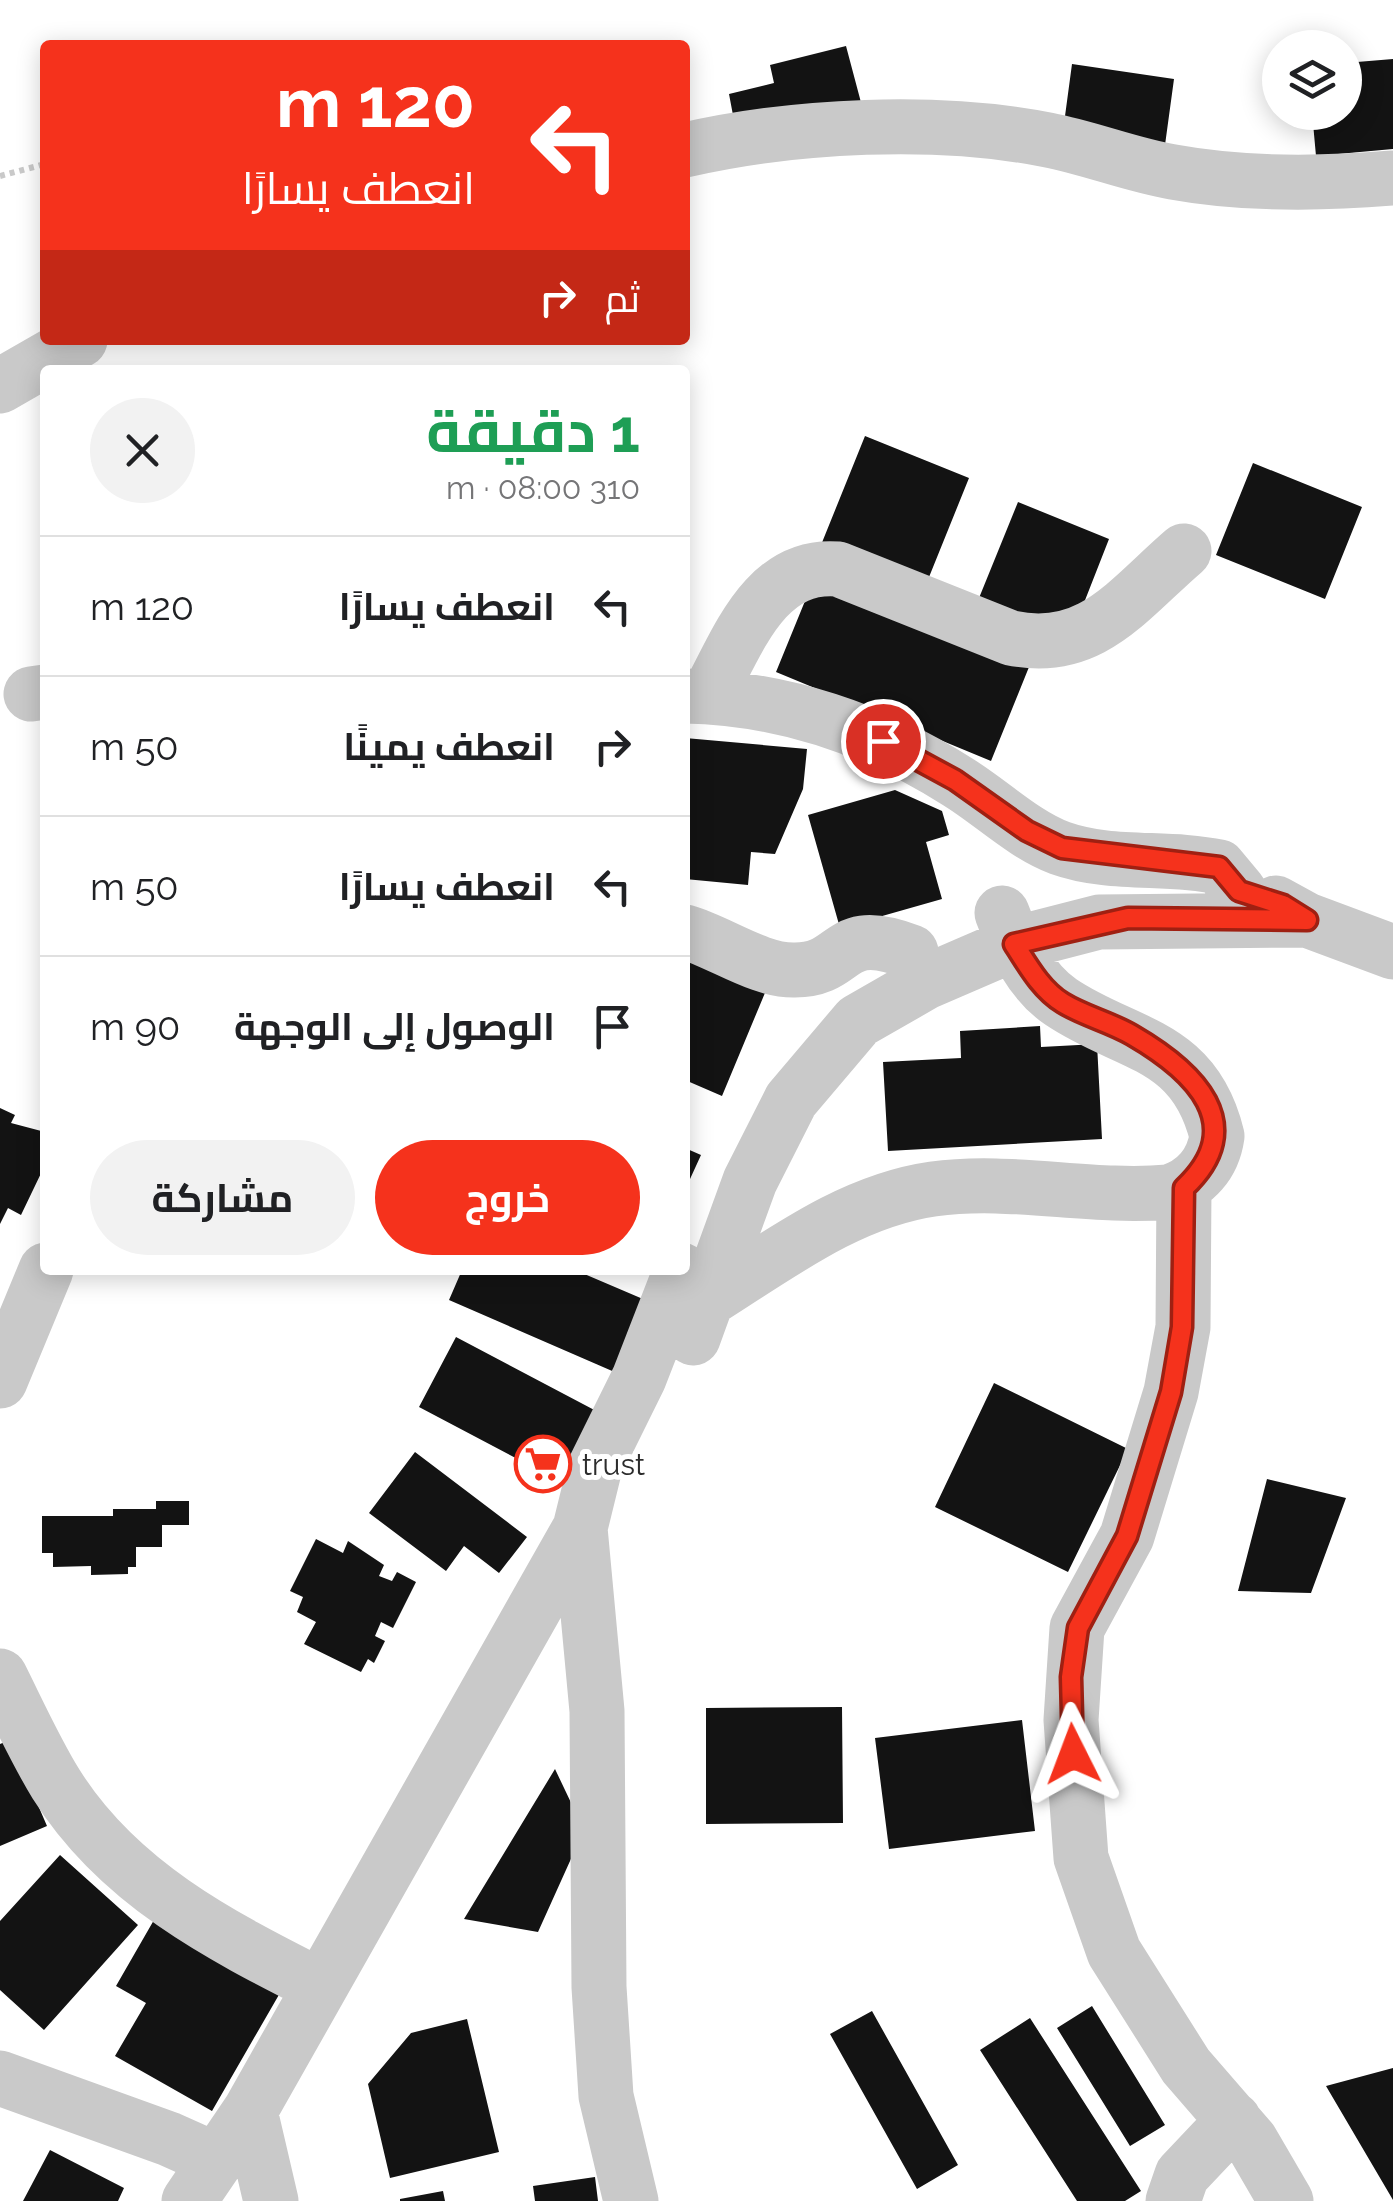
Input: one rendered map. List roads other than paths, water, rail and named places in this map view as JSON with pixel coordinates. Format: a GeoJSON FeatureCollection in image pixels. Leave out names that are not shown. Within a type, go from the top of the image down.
{"type":"FeatureCollection","features":[{"type":"Feature","properties":{"kind":"street"},"geometry":{"type":"LineString","coordinates":[[690,149],[724,141],[814,132],[961,130],[1046,140],[1174,172],[1273,182],[1393,178]]}},
{"type":"Feature","properties":{"kind":"street"},"geometry":{"type":"LineString","coordinates":[[0,386],[71,345]]}},
{"type":"Feature","properties":{"kind":"street"},"geometry":{"type":"LineString","coordinates":[[1184,551],[1089,631],[1065,641],[1039,644],[1011,638],[838,570],[816,568],[794,573],[755,612],[697,696],[786,708],[858,729],[955,780],[1027,831],[1062,848],[1219,867],[1239,891]]}},
{"type":"Feature","properties":{"kind":"street"},"geometry":{"type":"LineString","coordinates":[[691,1276],[750,1181],[791,1100],[858,1021],[1080,888],[1124,880],[1239,891],[1283,905],[1307,920],[1393,952]]}},
{"type":"Feature","properties":{"kind":"street"},"geometry":{"type":"LineString","coordinates":[[2,2084],[169,2139],[202,2181],[250,2110],[583,1518],[614,1483],[673,1386],[691,1276],[720,1168],[763,1082],[837,995],[911,952],[1008,929],[1128,918],[1307,920]]}},
{"type":"Feature","properties":{"kind":"street"},"geometry":{"type":"LineString","coordinates":[[691,1276],[802,1240],[882,1200],[934,1189],[1047,1188],[1140,1195],[1184,1188],[1207,1166],[1216,1147],[1214,1122],[1198,1090],[1163,1055],[1130,1034],[1061,1002],[1008,929]]}},
{"type":"Feature","properties":{"kind":"street"},"geometry":{"type":"LineString","coordinates":[[690,934],[773,967],[795,970],[815,967],[862,941],[880,940],[911,952]]}},
{"type":"Feature","properties":{"kind":"street"},"geometry":{"type":"LineString","coordinates":[[1184,1188],[1182,1327],[1171,1392],[1127,1536],[1078,1628],[1071,1720],[1081,1858],[1095,1908],[1114,1952],[1186,2066],[1234,2120],[1286,2201]]}},
{"type":"Feature","properties":{"kind":"street"},"geometry":{"type":"LineString","coordinates":[[0,1381],[44,1275]]}},
{"type":"Feature","properties":{"kind":"street"},"geometry":{"type":"LineString","coordinates":[[583,1518],[597,1712],[599,1987],[606,2096],[631,2201]]}},
{"type":"Feature","properties":{"kind":"street"},"geometry":{"type":"LineString","coordinates":[[0,1676],[57,1786],[89,1829],[136,1877],[176,1908],[320,1986]]}},
{"type":"Feature","properties":{"kind":"street"},"geometry":{"type":"LineString","coordinates":[[250,2110],[270,2201]]}},
{"type":"Feature","properties":{"kind":"street"},"geometry":{"type":"LineString","coordinates":[[1173,2201],[1182,2175],[1234,2120]]}},
{"type":"Feature","properties":{"kind":"place","name":"trust"},"geometry":{"type":"Point","coordinates":[543,1464]}}]}
